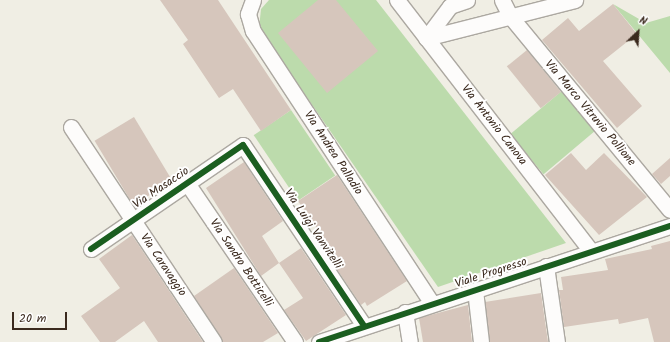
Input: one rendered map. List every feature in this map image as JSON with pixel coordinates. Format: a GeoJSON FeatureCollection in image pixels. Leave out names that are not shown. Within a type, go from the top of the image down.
{"type":"FeatureCollection","features":[{"type":"Feature","properties":{"kind":"street","name":"Via Andrea Palladio"},"geometry":{"type":"LineString","coordinates":[[253,0],[248,14],[253,31],[432,303]]}},
{"type":"Feature","properties":{"kind":"street","name":"Via Antonio Canova"},"geometry":{"type":"LineString","coordinates":[[397,0],[591,251]]}},
{"type":"Feature","properties":{"kind":"street"},"geometry":{"type":"LineString","coordinates":[[426,38],[450,6],[467,0]]}},
{"type":"Feature","properties":{"kind":"street","name":"Via Marco Vitruvio Pollione"},"geometry":{"type":"LineString","coordinates":[[502,0],[510,16],[670,210]]}},
{"type":"Feature","properties":{"kind":"street"},"geometry":{"type":"LineString","coordinates":[[426,38],[575,0]]}},
{"type":"Feature","properties":{"kind":"street","name":"Via Caravaggio"},"geometry":{"type":"LineString","coordinates":[[71,127],[214,342]]}},
{"type":"Feature","properties":{"kind":"street","name":"Via Masaccio"},"geometry":{"type":"LineString","coordinates":[[91,249],[243,145]]}},
{"type":"Feature","properties":{"kind":"street","name":"Via Luigi Vanvitelli"},"geometry":{"type":"LineString","coordinates":[[243,145],[364,326]]}},
{"type":"Feature","properties":{"kind":"street","name":"Via Sandro Botticelli"},"geometry":{"type":"LineString","coordinates":[[187,183],[295,342]]}},
{"type":"Feature","properties":{"kind":"street","name":"Viale Progresso"},"geometry":{"type":"LineString","coordinates":[[319,342],[432,303],[670,226]]}},
{"type":"Feature","properties":{"kind":"street"},"geometry":{"type":"LineString","coordinates":[[546,266],[557,342]]}},
{"type":"Feature","properties":{"kind":"street"},"geometry":{"type":"LineString","coordinates":[[475,290],[481,342]]}},
{"type":"Feature","properties":{"kind":"street"},"geometry":{"type":"LineString","coordinates":[[406,312],[410,342]]}},
{"type":"Feature","properties":{"kind":"green space"},"geometry":{"type":"Polygon","coordinates":[[[269,0],[376,0],[566,243],[438,287],[259,28],[261,9],[269,0]]]}},
{"type":"Feature","properties":{"kind":"green space"},"geometry":{"type":"Polygon","coordinates":[[[613,4],[646,23],[670,16],[670,73],[613,4]]]}},
{"type":"Feature","properties":{"kind":"green space"},"geometry":{"type":"Polygon","coordinates":[[[563,90],[596,130],[544,174],[510,134],[563,90]]]}},
{"type":"Feature","properties":{"kind":"green space"},"geometry":{"type":"Polygon","coordinates":[[[291,110],[335,175],[298,201],[254,135],[291,110]]]}},
{"type":"Feature","properties":{"kind":"building"},"geometry":{"type":"Polygon","coordinates":[[[160,0],[218,0],[291,110],[261,131],[233,89],[219,98],[183,44],[188,40],[160,0]]]}},
{"type":"Feature","properties":{"kind":"building"},"geometry":{"type":"Polygon","coordinates":[[[318,0],[336,0],[378,51],[327,93],[278,33],[318,0]]]}},
{"type":"Feature","properties":{"kind":"building"},"geometry":{"type":"Polygon","coordinates":[[[613,4],[637,34],[603,61],[642,106],[617,128],[542,40],[568,18],[579,31],[613,4]]]}},
{"type":"Feature","properties":{"kind":"building"},"geometry":{"type":"Polygon","coordinates":[[[527,50],[561,92],[541,108],[507,66],[527,50]]]}},
{"type":"Feature","properties":{"kind":"building"},"geometry":{"type":"Polygon","coordinates":[[[134,117],[173,181],[133,205],[95,141],[134,117]]]}},
{"type":"Feature","properties":{"kind":"building"},"geometry":{"type":"Polygon","coordinates":[[[571,153],[586,170],[604,153],[647,197],[599,235],[545,175],[571,153]]]}},
{"type":"Feature","properties":{"kind":"building"},"geometry":{"type":"Polygon","coordinates":[[[670,158],[670,176],[661,184],[652,174],[670,158]]]}},
{"type":"Feature","properties":{"kind":"building"},"geometry":{"type":"Polygon","coordinates":[[[244,162],[283,221],[262,236],[279,263],[261,276],[206,188],[244,162]]]}},
{"type":"Feature","properties":{"kind":"building"},"geometry":{"type":"Polygon","coordinates":[[[337,175],[407,281],[367,306],[365,302],[361,305],[316,238],[321,234],[298,201],[337,175]]]}},
{"type":"Feature","properties":{"kind":"building"},"geometry":{"type":"Polygon","coordinates":[[[132,235],[203,342],[158,342],[144,321],[115,342],[100,342],[81,316],[120,288],[99,259],[132,235]]]}},
{"type":"Feature","properties":{"kind":"building"},"geometry":{"type":"Polygon","coordinates":[[[670,241],[670,342],[654,342],[648,318],[619,324],[618,319],[564,327],[559,290],[563,290],[561,277],[608,270],[605,259],[652,249],[651,246],[670,241]]]}},
{"type":"Feature","properties":{"kind":"building"},"geometry":{"type":"Polygon","coordinates":[[[301,248],[346,315],[306,341],[284,310],[303,298],[279,263],[301,248]]]}},
{"type":"Feature","properties":{"kind":"building"},"geometry":{"type":"Polygon","coordinates":[[[234,268],[278,333],[263,342],[223,342],[194,296],[234,268]]]}},
{"type":"Feature","properties":{"kind":"building"},"geometry":{"type":"Polygon","coordinates":[[[541,293],[548,342],[490,342],[485,302],[541,293]]]}},
{"type":"Feature","properties":{"kind":"building"},"geometry":{"type":"Polygon","coordinates":[[[468,305],[472,342],[423,342],[419,318],[468,305]]]}},
{"type":"Feature","properties":{"kind":"cycle path"},"geometry":{"type":"LineString","coordinates":[[91,249],[243,145],[364,326]]}},
{"type":"Feature","properties":{"kind":"cycle path"},"geometry":{"type":"LineString","coordinates":[[319,342],[670,226]]}}]}
